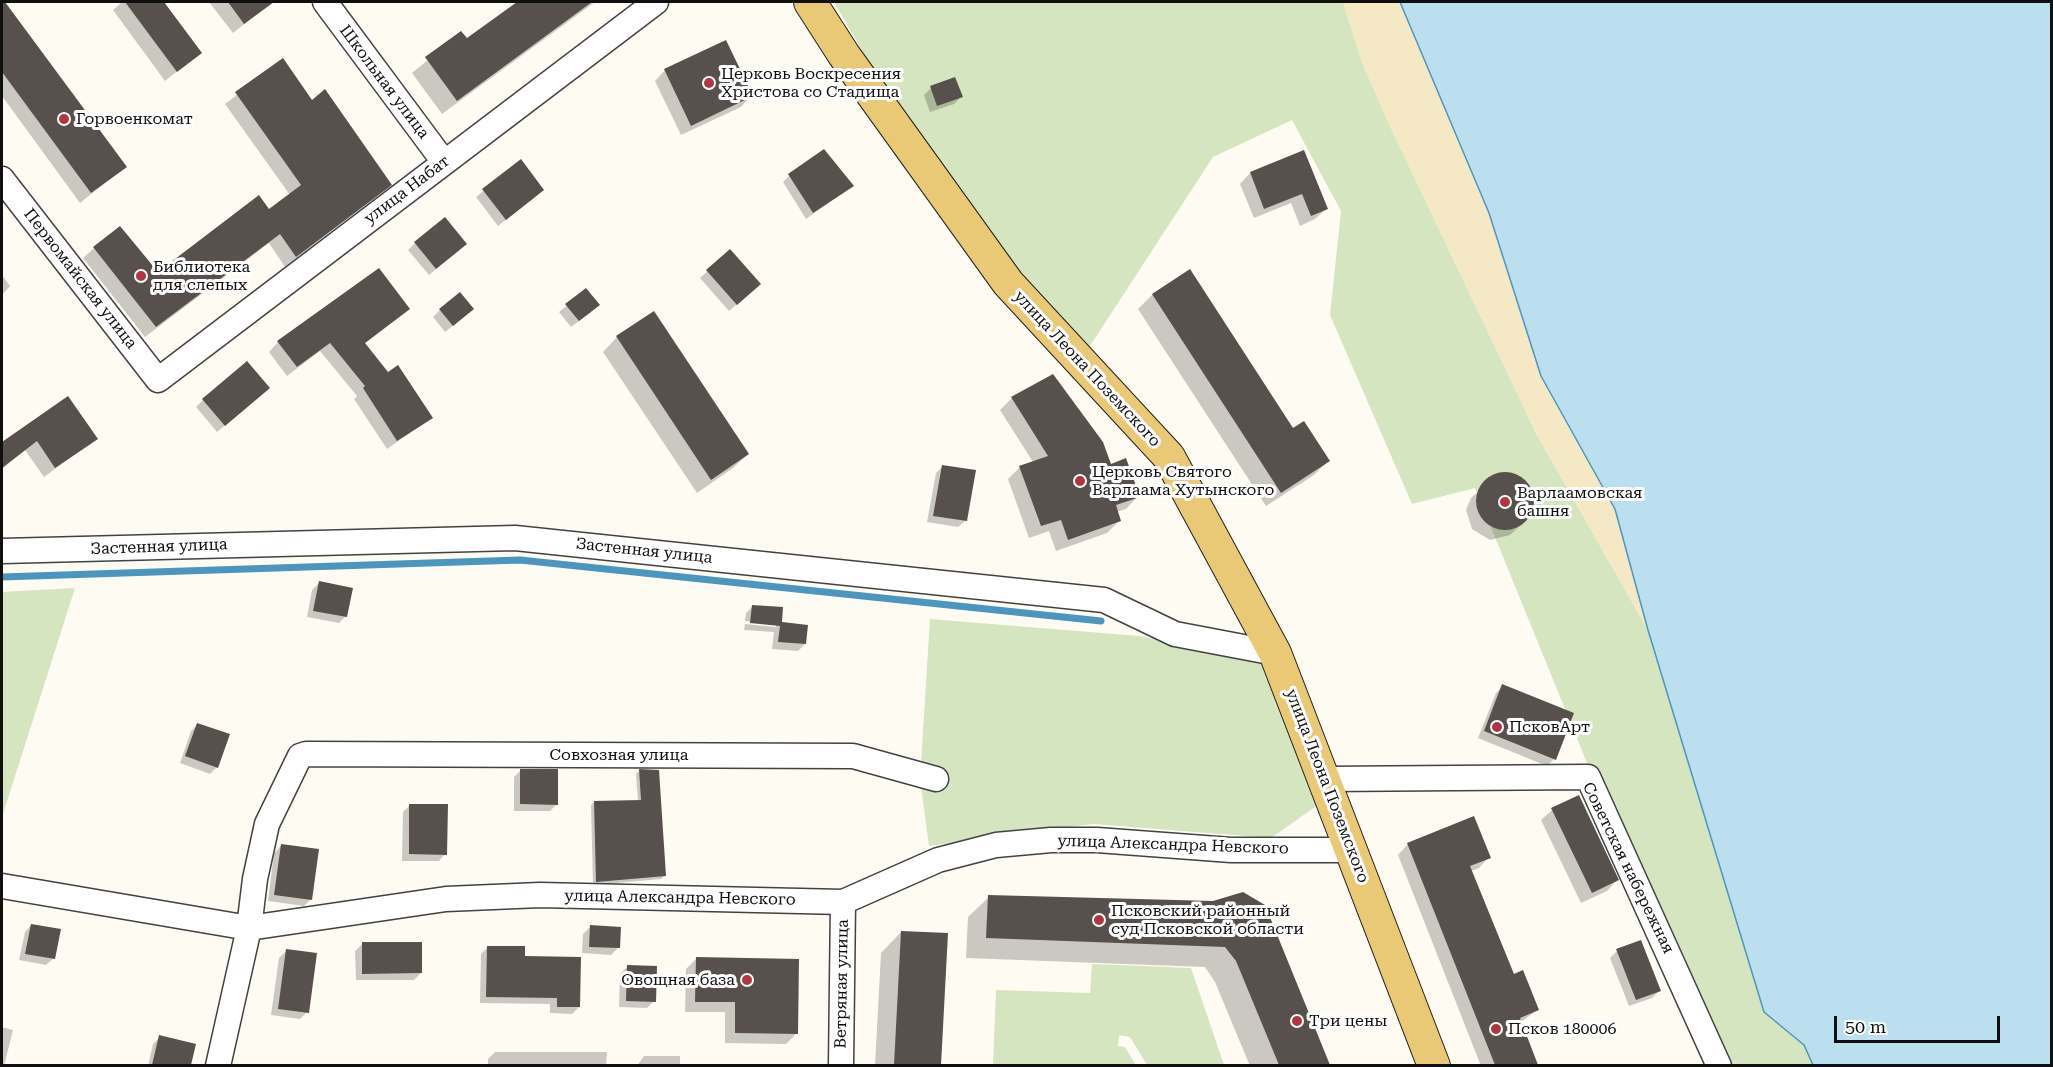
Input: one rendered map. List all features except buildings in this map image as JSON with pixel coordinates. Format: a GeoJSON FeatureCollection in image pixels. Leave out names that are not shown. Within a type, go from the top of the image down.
{"type":"FeatureCollection","features":[{"type":"Feature","properties":{"kind":"main road","name":"улица Леона Поземского"},"geometry":{"type":"LineString","coordinates":[[810,2],[844,55],[1008,283],[1168,457],[1275,653],[1434,1065]]}},
{"type":"Feature","properties":{"kind":"street","name":"Школьная улица"},"geometry":{"type":"LineString","coordinates":[[325,2],[444,162]]}},
{"type":"Feature","properties":{"kind":"street","name":"улица Набат"},"geometry":{"type":"LineString","coordinates":[[158,380],[656,2]]}},
{"type":"Feature","properties":{"kind":"street","name":"Первомайская улица"},"geometry":{"type":"LineString","coordinates":[[2,179],[158,380]]}},
{"type":"Feature","properties":{"kind":"street","name":"Застенная улица"},"geometry":{"type":"LineString","coordinates":[[2,551],[515,538],[1104,600],[1175,634],[1275,653]]}},
{"type":"Feature","properties":{"kind":"street","name":"Совхозная улица"},"geometry":{"type":"LineString","coordinates":[[249,928],[255,879],[267,824],[300,756],[306,754],[853,756],[936,780]]}},
{"type":"Feature","properties":{"kind":"street","name":"Советская набережная"},"geometry":{"type":"LineString","coordinates":[[1325,778],[1588,777],[1719,1065]]}},
{"type":"Feature","properties":{"kind":"street","name":"улица Александра Невского"},"geometry":{"type":"LineString","coordinates":[[2,886],[249,928],[446,899],[540,895],[843,902],[938,860],[996,845],[1097,840],[1231,850],[1352,850]]}},
{"type":"Feature","properties":{"kind":"street","name":"Ветряная улица"},"geometry":{"type":"LineString","coordinates":[[841,1065],[843,902]]}},
{"type":"Feature","properties":{"kind":"street"},"geometry":{"type":"LineString","coordinates":[[218,1065],[249,928]]}},
{"type":"Feature","properties":{"kind":"green space"},"geometry":{"type":"Polygon","coordinates":[[[834,2],[1343,2],[1362,62],[1389,124],[1537,435],[1648,630],[1764,1012],[1804,1045],[1813,1065],[1710,1065],[1475,488],[1412,504],[1330,315],[1341,211],[1292,120],[1213,157],[1086,352],[1009,266],[899,115],[834,2]]]}},
{"type":"Feature","properties":{"kind":"green space"},"geometry":{"type":"Polygon","coordinates":[[[75,588],[2,817],[2,592],[75,588]]]}},
{"type":"Feature","properties":{"kind":"green space"},"geometry":{"type":"Polygon","coordinates":[[[930,619],[1139,636],[1269,660],[1322,802],[1271,838],[1093,824],[929,846],[920,779],[930,619]]]}},
{"type":"Feature","properties":{"kind":"green space"},"geometry":{"type":"Polygon","coordinates":[[[1092,964],[1191,968],[1224,1065],[1147,1065],[1130,1037],[1119,1035],[1118,1046],[1125,1047],[1136,1065],[993,1065],[996,990],[1090,993],[1092,964]]]}},
{"type":"Feature","properties":{"kind":"sand"},"geometry":{"type":"Polygon","coordinates":[[[1343,2],[1400,2],[1489,213],[1541,376],[1615,509],[1648,630],[1537,435],[1389,124],[1362,62],[1343,2]]]}},
{"type":"Feature","properties":{"kind":"water"},"geometry":{"type":"Polygon","coordinates":[[[1400,2],[2051,2],[2051,1065],[1813,1065],[1804,1045],[1764,1012],[1648,630],[1615,509],[1541,376],[1489,213],[1400,2]]]}},
{"type":"Feature","properties":{"kind":"waterway"},"geometry":{"type":"LineString","coordinates":[[2,577],[520,560],[1101,621]]}},
{"type":"Feature","properties":{"kind":"place","name":"Церковь Воскресения Христова со Стадища"},"geometry":{"type":"Point","coordinates":[709,83]}},
{"type":"Feature","properties":{"kind":"place","name":"Горвоенкомат"},"geometry":{"type":"Point","coordinates":[64,119]}},
{"type":"Feature","properties":{"kind":"place","name":"Библиотека для слепых"},"geometry":{"type":"Point","coordinates":[141,276]}},
{"type":"Feature","properties":{"kind":"place","name":"Церковь Святого Варлаама Хутынского"},"geometry":{"type":"Point","coordinates":[1080,481]}},
{"type":"Feature","properties":{"kind":"place","name":"Варлаамовская башня"},"geometry":{"type":"Point","coordinates":[1505,502]}},
{"type":"Feature","properties":{"kind":"place","name":"ПсковАрт"},"geometry":{"type":"Point","coordinates":[1497,727]}},
{"type":"Feature","properties":{"kind":"place","name":"Псковский районный суд Псковской области"},"geometry":{"type":"Point","coordinates":[1099,920]}},
{"type":"Feature","properties":{"kind":"place","name":"Овощная база"},"geometry":{"type":"Point","coordinates":[747,980]}},
{"type":"Feature","properties":{"kind":"place","name":"Три цены"},"geometry":{"type":"Point","coordinates":[1297,1021]}},
{"type":"Feature","properties":{"kind":"place","name":"Псков 180006"},"geometry":{"type":"Point","coordinates":[1496,1029]}}]}
